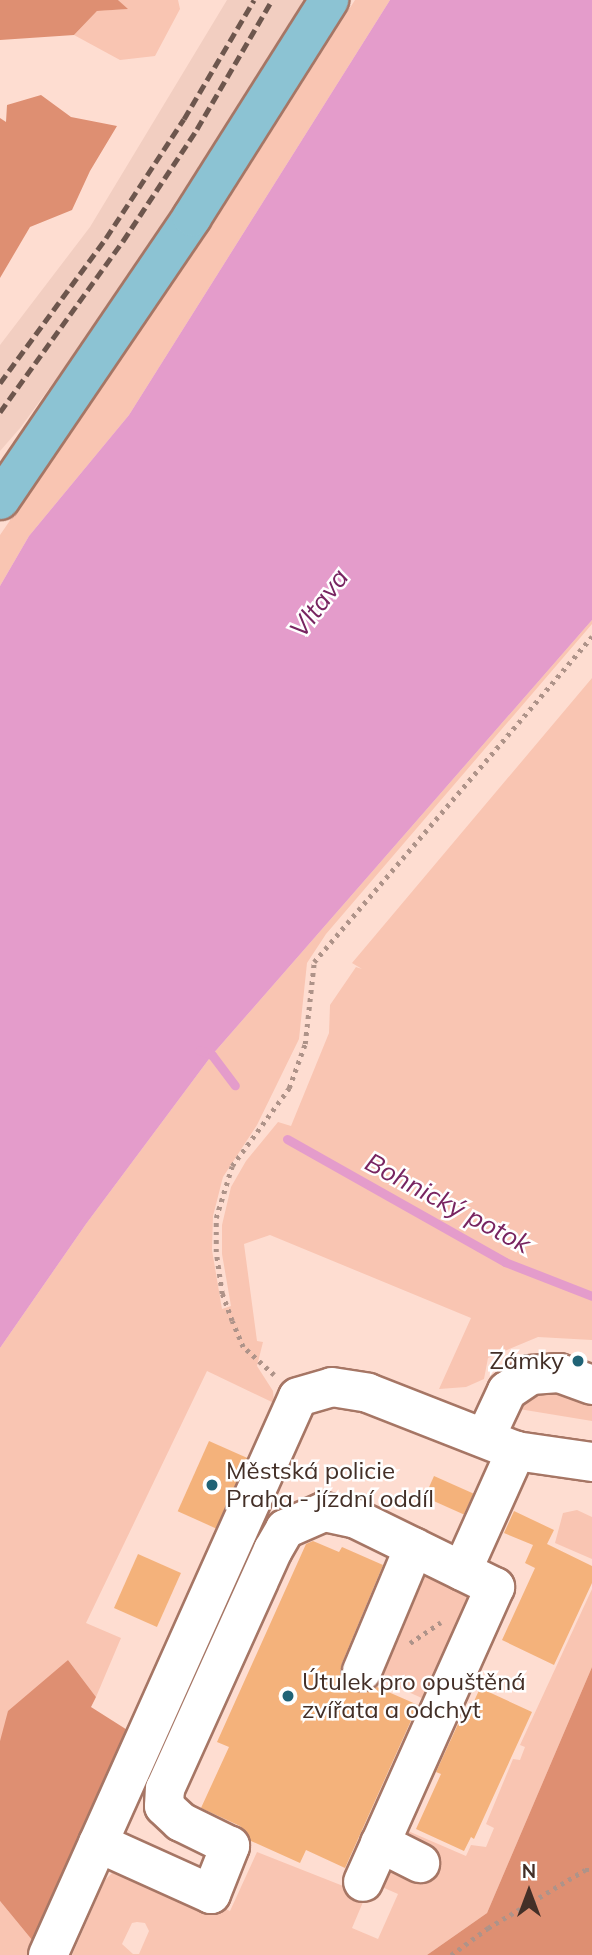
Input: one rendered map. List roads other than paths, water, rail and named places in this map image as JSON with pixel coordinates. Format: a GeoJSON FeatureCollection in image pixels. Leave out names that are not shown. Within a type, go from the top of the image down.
{"type":"FeatureCollection","features":[{"type":"Feature","properties":{"kind":"main road"},"geometry":{"type":"LineString","coordinates":[[0,500],[192,217],[329,0]]}},
{"type":"Feature","properties":{"kind":"street"},"geometry":{"type":"LineString","coordinates":[[462,1571],[500,1445],[507,1391],[531,1375],[559,1373],[592,1385]]}},
{"type":"Feature","properties":{"kind":"street"},"geometry":{"type":"LineString","coordinates":[[48,1955],[298,1396],[332,1387],[368,1393],[500,1445],[592,1462]]}},
{"type":"Feature","properties":{"kind":"street"},"geometry":{"type":"LineString","coordinates":[[98,1843],[211,1894],[230,1846],[181,1822],[164,1806],[165,1789],[285,1529],[324,1512],[356,1519],[495,1587],[363,1882]]}},
{"type":"Feature","properties":{"kind":"street"},"geometry":{"type":"LineString","coordinates":[[364,1667],[414,1548]]}},
{"type":"Feature","properties":{"kind":"street"},"geometry":{"type":"LineString","coordinates":[[380,1843],[420,1863]]}},
{"type":"Feature","properties":{"kind":"water","name":"Vltava"},"geometry":{"type":"Polygon","coordinates":[[[390,0],[592,0],[592,620],[212,1055],[86,1224],[0,1348],[0,586],[29,536],[129,415],[390,0]]]}},
{"type":"Feature","properties":{"kind":"waterway","name":"Bohnický potok"},"geometry":{"type":"LineString","coordinates":[[200,1050],[212,1055],[235,1085]]}},
{"type":"Feature","properties":{"kind":"waterway","name":"Bohnický potok"},"geometry":{"type":"LineString","coordinates":[[287,1139],[505,1262],[592,1296]]}},
{"type":"Feature","properties":{"kind":"railway"},"geometry":{"type":"LineString","coordinates":[[0,383],[106,238],[184,119],[254,0]]}},
{"type":"Feature","properties":{"kind":"railway"},"geometry":{"type":"LineString","coordinates":[[0,412],[123,241],[197,129],[272,0]]}},
{"type":"Feature","properties":{"kind":"place","name":"Zámky"},"geometry":{"type":"Point","coordinates":[578,1361]}},
{"type":"Feature","properties":{"kind":"place","name":"Městská policie Praha - jízdní oddíl"},"geometry":{"type":"Point","coordinates":[212,1485]}},
{"type":"Feature","properties":{"kind":"place","name":"Útulek pro opuštěná zvířata a odchyt"},"geometry":{"type":"Point","coordinates":[288,1696]}}]}
